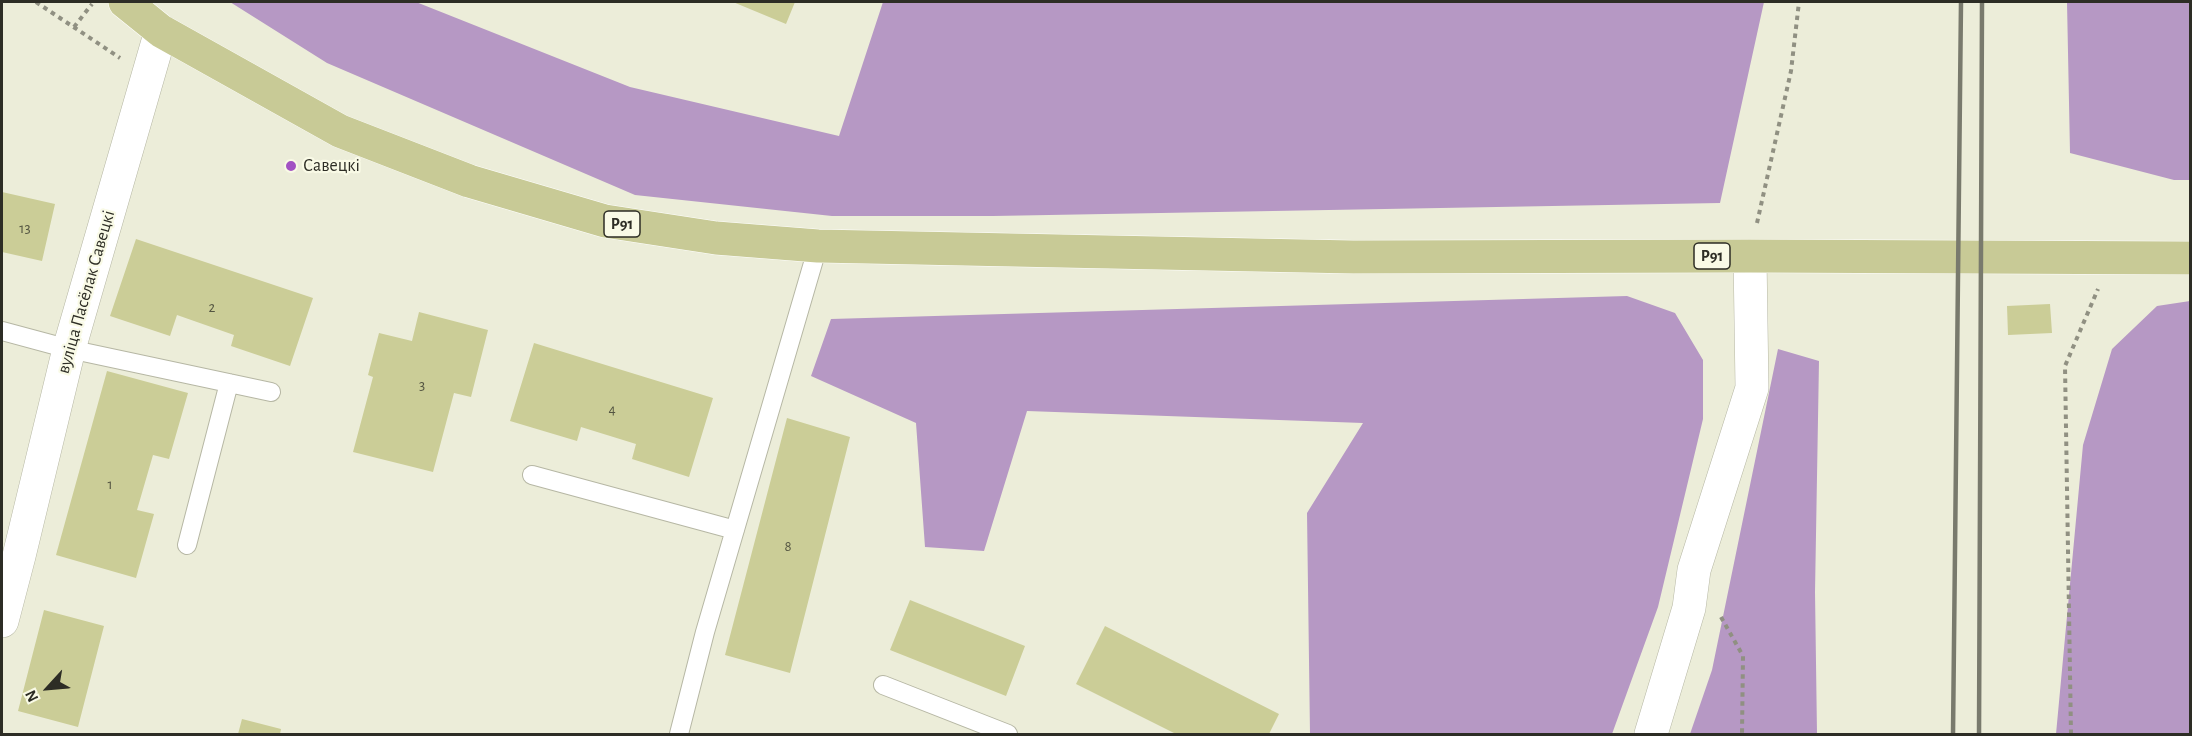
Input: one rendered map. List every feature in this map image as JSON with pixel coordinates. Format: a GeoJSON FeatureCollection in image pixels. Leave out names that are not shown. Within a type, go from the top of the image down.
{"type":"FeatureCollection","features":[{"type":"Feature","properties":{"kind":"main road","name":"Р91"},"geometry":{"type":"LineString","coordinates":[[125,2],[161,31],[340,130],[469,181],[605,221],[716,238],[818,246],[1353,257],[2190,258]]}},
{"type":"Feature","properties":{"kind":"street","name":"вуліца Пасёлак Савецкі"},"geometry":{"type":"LineString","coordinates":[[2,621],[10,553],[161,31]]}},
{"type":"Feature","properties":{"kind":"street"},"geometry":{"type":"LineString","coordinates":[[1651,735],[1689,608],[1695,570],[1752,388],[1750,256]]}},
{"type":"Feature","properties":{"kind":"lane"},"geometry":{"type":"LineString","coordinates":[[678,735],[818,246]]}},
{"type":"Feature","properties":{"kind":"lane"},"geometry":{"type":"LineString","coordinates":[[2,331],[69,349],[271,392]]}},
{"type":"Feature","properties":{"kind":"lane"},"geometry":{"type":"LineString","coordinates":[[187,545],[229,383]]}},
{"type":"Feature","properties":{"kind":"lane"},"geometry":{"type":"LineString","coordinates":[[532,475],[735,530]]}},
{"type":"Feature","properties":{"kind":"lane"},"geometry":{"type":"LineString","coordinates":[[883,685],[1008,735]]}},
{"type":"Feature","properties":{"kind":"path"},"geometry":{"type":"LineString","coordinates":[[36,2],[148,78]]}},
{"type":"Feature","properties":{"kind":"path"},"geometry":{"type":"LineString","coordinates":[[74,27],[94,2]]}},
{"type":"Feature","properties":{"kind":"path"},"geometry":{"type":"LineString","coordinates":[[1750,256],[1791,71],[1799,2]]}},
{"type":"Feature","properties":{"kind":"path"},"geometry":{"type":"LineString","coordinates":[[2071,735],[2065,366],[2099,288]]}},
{"type":"Feature","properties":{"kind":"path"},"geometry":{"type":"LineString","coordinates":[[1695,570],[1743,656],[1742,735]]}},
{"type":"Feature","properties":{"kind":"shaded area"},"geometry":{"type":"Polygon","coordinates":[[[230,2],[416,2],[630,87],[839,136],[883,2],[1764,2],[1720,203],[993,216],[832,216],[635,195],[327,63],[230,2]]]}},
{"type":"Feature","properties":{"kind":"shaded area"},"geometry":{"type":"Polygon","coordinates":[[[2067,2],[2190,2],[2190,180],[2174,180],[2070,153],[2067,2]]]}},
{"type":"Feature","properties":{"kind":"shaded area"},"geometry":{"type":"Polygon","coordinates":[[[1627,296],[1675,313],[1703,360],[1703,419],[1658,607],[1612,734],[1310,734],[1307,513],[1363,423],[1027,411],[984,551],[925,547],[916,423],[811,376],[831,319],[1627,296]]]}},
{"type":"Feature","properties":{"kind":"shaded area"},"geometry":{"type":"Polygon","coordinates":[[[2190,301],[2190,734],[2056,734],[2083,445],[2112,349],[2157,306],[2190,301]]]}},
{"type":"Feature","properties":{"kind":"shaded area"},"geometry":{"type":"Polygon","coordinates":[[[1778,349],[1819,361],[1815,592],[1817,734],[1690,734],[1712,670],[1778,349]]]}},
{"type":"Feature","properties":{"kind":"building"},"geometry":{"type":"Polygon","coordinates":[[[733,2],[795,2],[786,24],[733,2]]]}},
{"type":"Feature","properties":{"kind":"building"},"geometry":{"type":"Polygon","coordinates":[[[2,192],[55,204],[42,261],[2,252],[2,192]]]}},
{"type":"Feature","properties":{"kind":"building"},"geometry":{"type":"Polygon","coordinates":[[[136,239],[313,298],[290,366],[231,346],[234,335],[177,315],[170,336],[110,316],[136,239]]]}},
{"type":"Feature","properties":{"kind":"building"},"geometry":{"type":"Polygon","coordinates":[[[2050,304],[2052,333],[2008,335],[2007,306],[2050,304]]]}},
{"type":"Feature","properties":{"kind":"building"},"geometry":{"type":"Polygon","coordinates":[[[419,312],[488,330],[471,397],[454,393],[433,472],[353,452],[373,377],[368,375],[379,333],[412,341],[419,312]]]}},
{"type":"Feature","properties":{"kind":"building"},"geometry":{"type":"Polygon","coordinates":[[[534,343],[713,398],[689,477],[632,459],[636,444],[581,427],[577,441],[510,421],[534,343]]]}},
{"type":"Feature","properties":{"kind":"building"},"geometry":{"type":"Polygon","coordinates":[[[107,371],[188,393],[169,459],[153,455],[137,510],[154,514],[136,578],[56,555],[107,371]]]}},
{"type":"Feature","properties":{"kind":"building"},"geometry":{"type":"Polygon","coordinates":[[[787,418],[850,437],[790,673],[725,655],[787,418]]]}},
{"type":"Feature","properties":{"kind":"building"},"geometry":{"type":"Polygon","coordinates":[[[910,600],[1025,646],[1006,696],[890,650],[910,600]]]}},
{"type":"Feature","properties":{"kind":"building"},"geometry":{"type":"Polygon","coordinates":[[[44,610],[104,626],[78,727],[18,711],[44,610]]]}},
{"type":"Feature","properties":{"kind":"building"},"geometry":{"type":"Polygon","coordinates":[[[1105,626],[1279,714],[1269,734],[1176,734],[1076,684],[1105,626]]]}},
{"type":"Feature","properties":{"kind":"building"},"geometry":{"type":"Polygon","coordinates":[[[242,719],[281,729],[280,734],[238,734],[242,719]]]}},
{"type":"Feature","properties":{"kind":"railway"},"geometry":{"type":"LineString","coordinates":[[1953,734],[1961,2]]}},
{"type":"Feature","properties":{"kind":"railway"},"geometry":{"type":"LineString","coordinates":[[1979,734],[1982,2]]}},
{"type":"Feature","properties":{"kind":"place","name":"Савецкі"},"geometry":{"type":"Point","coordinates":[291,166]}}]}
